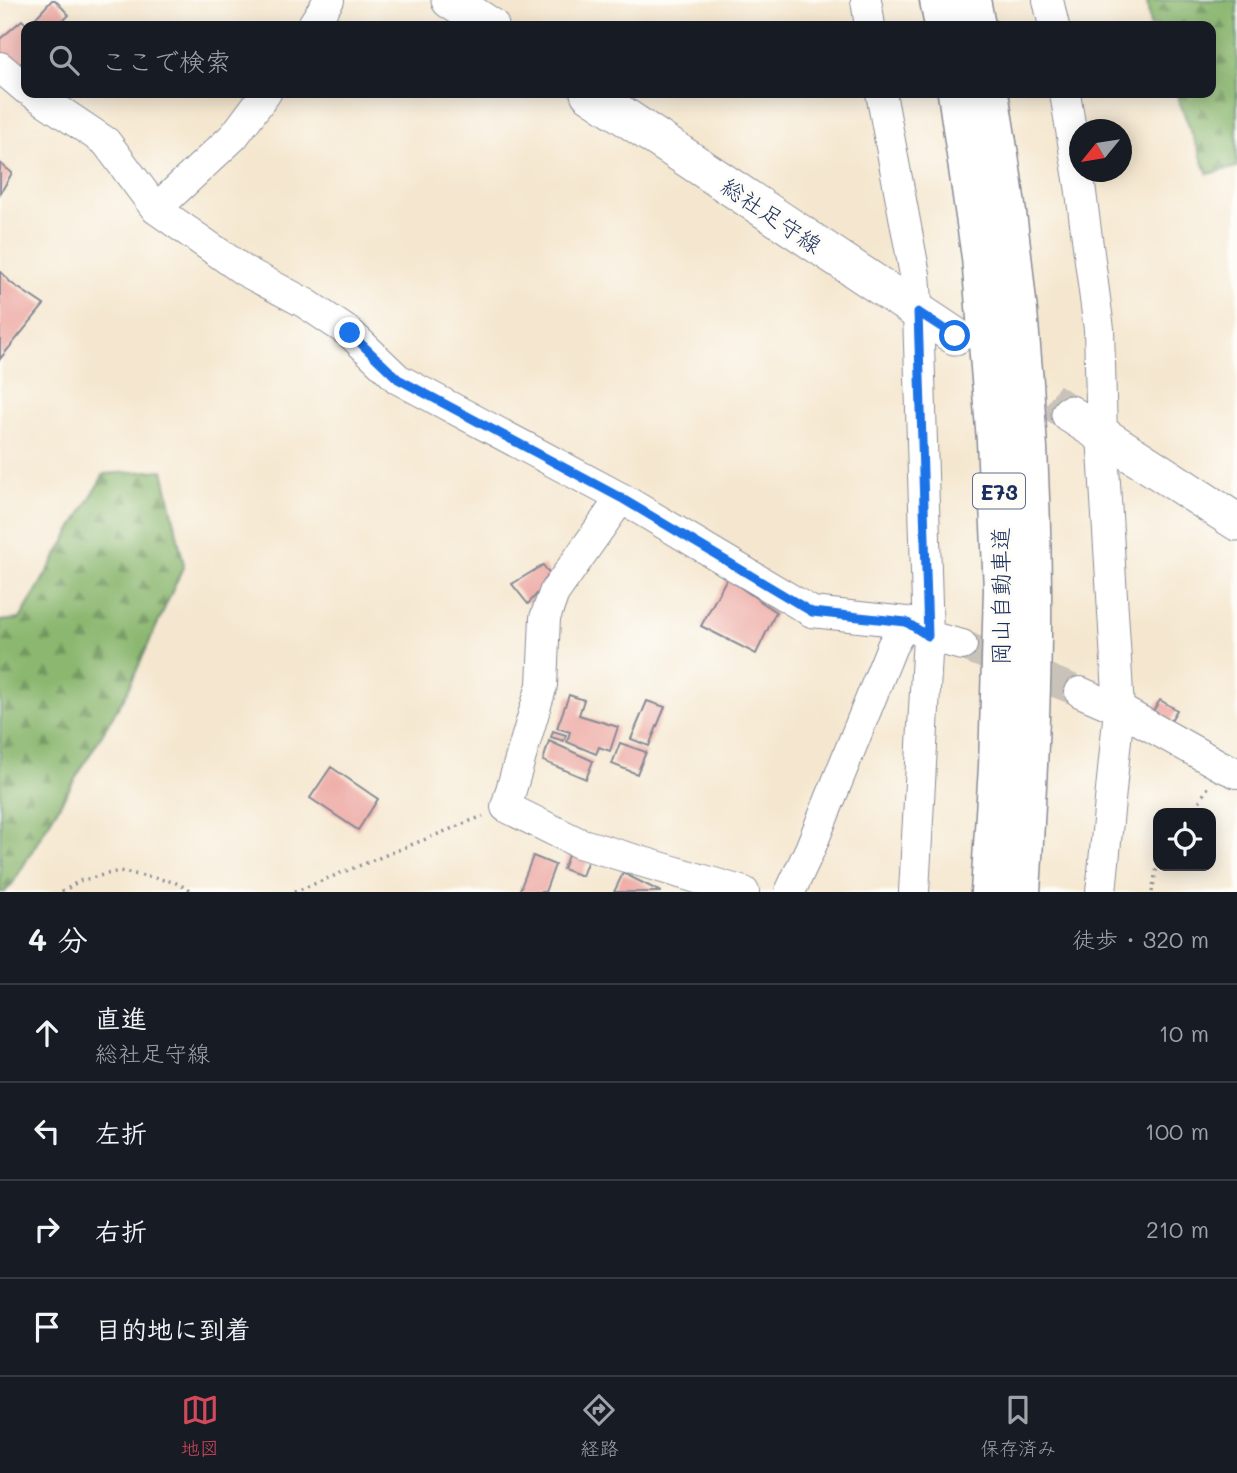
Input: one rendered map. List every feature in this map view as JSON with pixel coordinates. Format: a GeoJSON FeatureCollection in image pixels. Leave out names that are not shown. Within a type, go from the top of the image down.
{"type":"FeatureCollection","features":[{"type":"Feature","properties":{"kind":"highway"},"geometry":{"type":"LineString","coordinates":[[939,0],[943,21]]}},
{"type":"Feature","properties":{"kind":"highway"},"geometry":{"type":"LineString","coordinates":[[971,0],[975,21]]}},
{"type":"Feature","properties":{"kind":"highway","name":"岡山自動車道"},"geometry":{"type":"LineString","coordinates":[[958,98],[981,257],[996,441],[1003,589],[998,767],[990,892]]}},
{"type":"Feature","properties":{"kind":"highway","name":"岡山自動車道"},"geometry":{"type":"LineString","coordinates":[[990,98],[1012,254],[1028,440],[1032,590],[1028,768],[1021,892]]}},
{"type":"Feature","properties":{"kind":"main road"},"geometry":{"type":"LineString","coordinates":[[450,0],[482,21]]}},
{"type":"Feature","properties":{"kind":"main road","name":"総社足守線"},"geometry":{"type":"LineString","coordinates":[[597,98],[955,336]]}},
{"type":"Feature","properties":{"kind":"main road"},"geometry":{"type":"LineString","coordinates":[[1070,414],[1237,522]]}},
{"type":"Feature","properties":{"kind":"street"},"geometry":{"type":"LineString","coordinates":[[315,21],[329,0]]}},
{"type":"Feature","properties":{"kind":"street"},"geometry":{"type":"LineString","coordinates":[[866,0],[869,21]]}},
{"type":"Feature","properties":{"kind":"street"},"geometry":{"type":"LineString","coordinates":[[1048,0],[1053,21]]}},
{"type":"Feature","properties":{"kind":"street"},"geometry":{"type":"LineString","coordinates":[[0,67],[21,85]]}},
{"type":"Feature","properties":{"kind":"street"},"geometry":{"type":"LineString","coordinates":[[40,98],[106,142],[156,209],[243,270],[305,303],[350,333],[398,379],[621,498],[812,612],[917,629],[962,645]]}},
{"type":"Feature","properties":{"kind":"street"},"geometry":{"type":"LineString","coordinates":[[156,209],[234,136],[262,98]]}},
{"type":"Feature","properties":{"kind":"street"},"geometry":{"type":"LineString","coordinates":[[882,98],[915,275],[918,312],[914,892]]}},
{"type":"Feature","properties":{"kind":"street"},"geometry":{"type":"LineString","coordinates":[[1066,98],[1099,329],[1101,435],[1119,709],[1101,892]]}},
{"type":"Feature","properties":{"kind":"street"},"geometry":{"type":"LineString","coordinates":[[621,498],[554,593],[545,618],[541,685],[506,807],[579,843],[744,892]]}},
{"type":"Feature","properties":{"kind":"street"},"geometry":{"type":"LineString","coordinates":[[790,892],[892,646],[917,629]]}},
{"type":"Feature","properties":{"kind":"street"},"geometry":{"type":"LineString","coordinates":[[1080,692],[1119,709],[1229,770]]}},
{"type":"Feature","properties":{"kind":"path"},"geometry":{"type":"LineString","coordinates":[[1196,808],[1229,770]]}},
{"type":"Feature","properties":{"kind":"path"},"geometry":{"type":"LineString","coordinates":[[294,892],[506,807]]}},
{"type":"Feature","properties":{"kind":"path"},"geometry":{"type":"LineString","coordinates":[[62,892],[79,881],[119,871],[174,882],[194,892]]}},
{"type":"Feature","properties":{"kind":"path"},"geometry":{"type":"LineString","coordinates":[[1152,892],[1156,871]]}},
{"type":"Feature","properties":{"kind":"green space"},"geometry":{"type":"Polygon","coordinates":[[[1147,0],[1237,0],[1237,167],[1208,174],[1178,98],[1216,98],[1216,21],[1149,21],[1147,0]]]}},
{"type":"Feature","properties":{"kind":"green space"},"geometry":{"type":"Polygon","coordinates":[[[163,470],[184,565],[126,694],[13,883],[5,892],[0,892],[0,621],[20,619],[104,474],[163,470]]]}},
{"type":"Feature","properties":{"kind":"building"},"geometry":{"type":"Polygon","coordinates":[[[52,0],[69,15],[63,21],[33,21],[52,0]]]}},
{"type":"Feature","properties":{"kind":"building"},"geometry":{"type":"Polygon","coordinates":[[[23,21],[21,64],[17,68],[0,53],[0,39],[23,21]]]}},
{"type":"Feature","properties":{"kind":"building"},"geometry":{"type":"Polygon","coordinates":[[[0,163],[12,173],[0,194],[0,163]]]}},
{"type":"Feature","properties":{"kind":"building"},"geometry":{"type":"Polygon","coordinates":[[[0,271],[11,283],[44,305],[0,359],[0,271]]]}},
{"type":"Feature","properties":{"kind":"building"},"geometry":{"type":"Polygon","coordinates":[[[543,565],[552,577],[528,604],[512,584],[543,565]]]}},
{"type":"Feature","properties":{"kind":"building"},"geometry":{"type":"Polygon","coordinates":[[[727,578],[776,612],[756,654],[701,626],[727,578]]]}},
{"type":"Feature","properties":{"kind":"building"},"geometry":{"type":"Polygon","coordinates":[[[569,695],[584,700],[579,715],[618,727],[610,751],[599,747],[596,754],[567,742],[570,732],[557,728],[569,695]]]}},
{"type":"Feature","properties":{"kind":"building"},"geometry":{"type":"Polygon","coordinates":[[[1160,700],[1177,710],[1165,730],[1148,719],[1160,700]]]}},
{"type":"Feature","properties":{"kind":"building"},"geometry":{"type":"Polygon","coordinates":[[[647,701],[665,707],[649,746],[631,739],[647,701]]]}},
{"type":"Feature","properties":{"kind":"building"},"geometry":{"type":"Polygon","coordinates":[[[553,731],[566,735],[564,741],[551,737],[553,731]]]}},
{"type":"Feature","properties":{"kind":"building"},"geometry":{"type":"Polygon","coordinates":[[[549,741],[593,761],[586,779],[543,761],[549,741]]]}},
{"type":"Feature","properties":{"kind":"building"},"geometry":{"type":"Polygon","coordinates":[[[620,743],[646,752],[637,774],[612,764],[620,743]]]}},
{"type":"Feature","properties":{"kind":"building"},"geometry":{"type":"Polygon","coordinates":[[[331,767],[378,799],[358,830],[310,798],[331,767]]]}},
{"type":"Feature","properties":{"kind":"building"},"geometry":{"type":"Polygon","coordinates":[[[570,850],[589,857],[582,876],[563,869],[570,850]]]}},
{"type":"Feature","properties":{"kind":"building"},"geometry":{"type":"Polygon","coordinates":[[[533,856],[555,865],[545,892],[519,892],[533,856]]]}},
{"type":"Feature","properties":{"kind":"building"},"geometry":{"type":"Polygon","coordinates":[[[623,873],[661,892],[614,892],[623,873]]]}},
{"type":"Feature","properties":{"kind":"tunnel"},"geometry":{"type":"LineString","coordinates":[[1004,369],[1070,414]]}},
{"type":"Feature","properties":{"kind":"tunnel"},"geometry":{"type":"LineString","coordinates":[[962,645],[1080,692]]}},
{"type":"Feature","properties":{"kind":"route"},"geometry":{"type":"LineString","coordinates":[[350,333],[398,379],[621,498],[812,612],[906,622],[928,636],[918,312],[955,336]]}}]}
